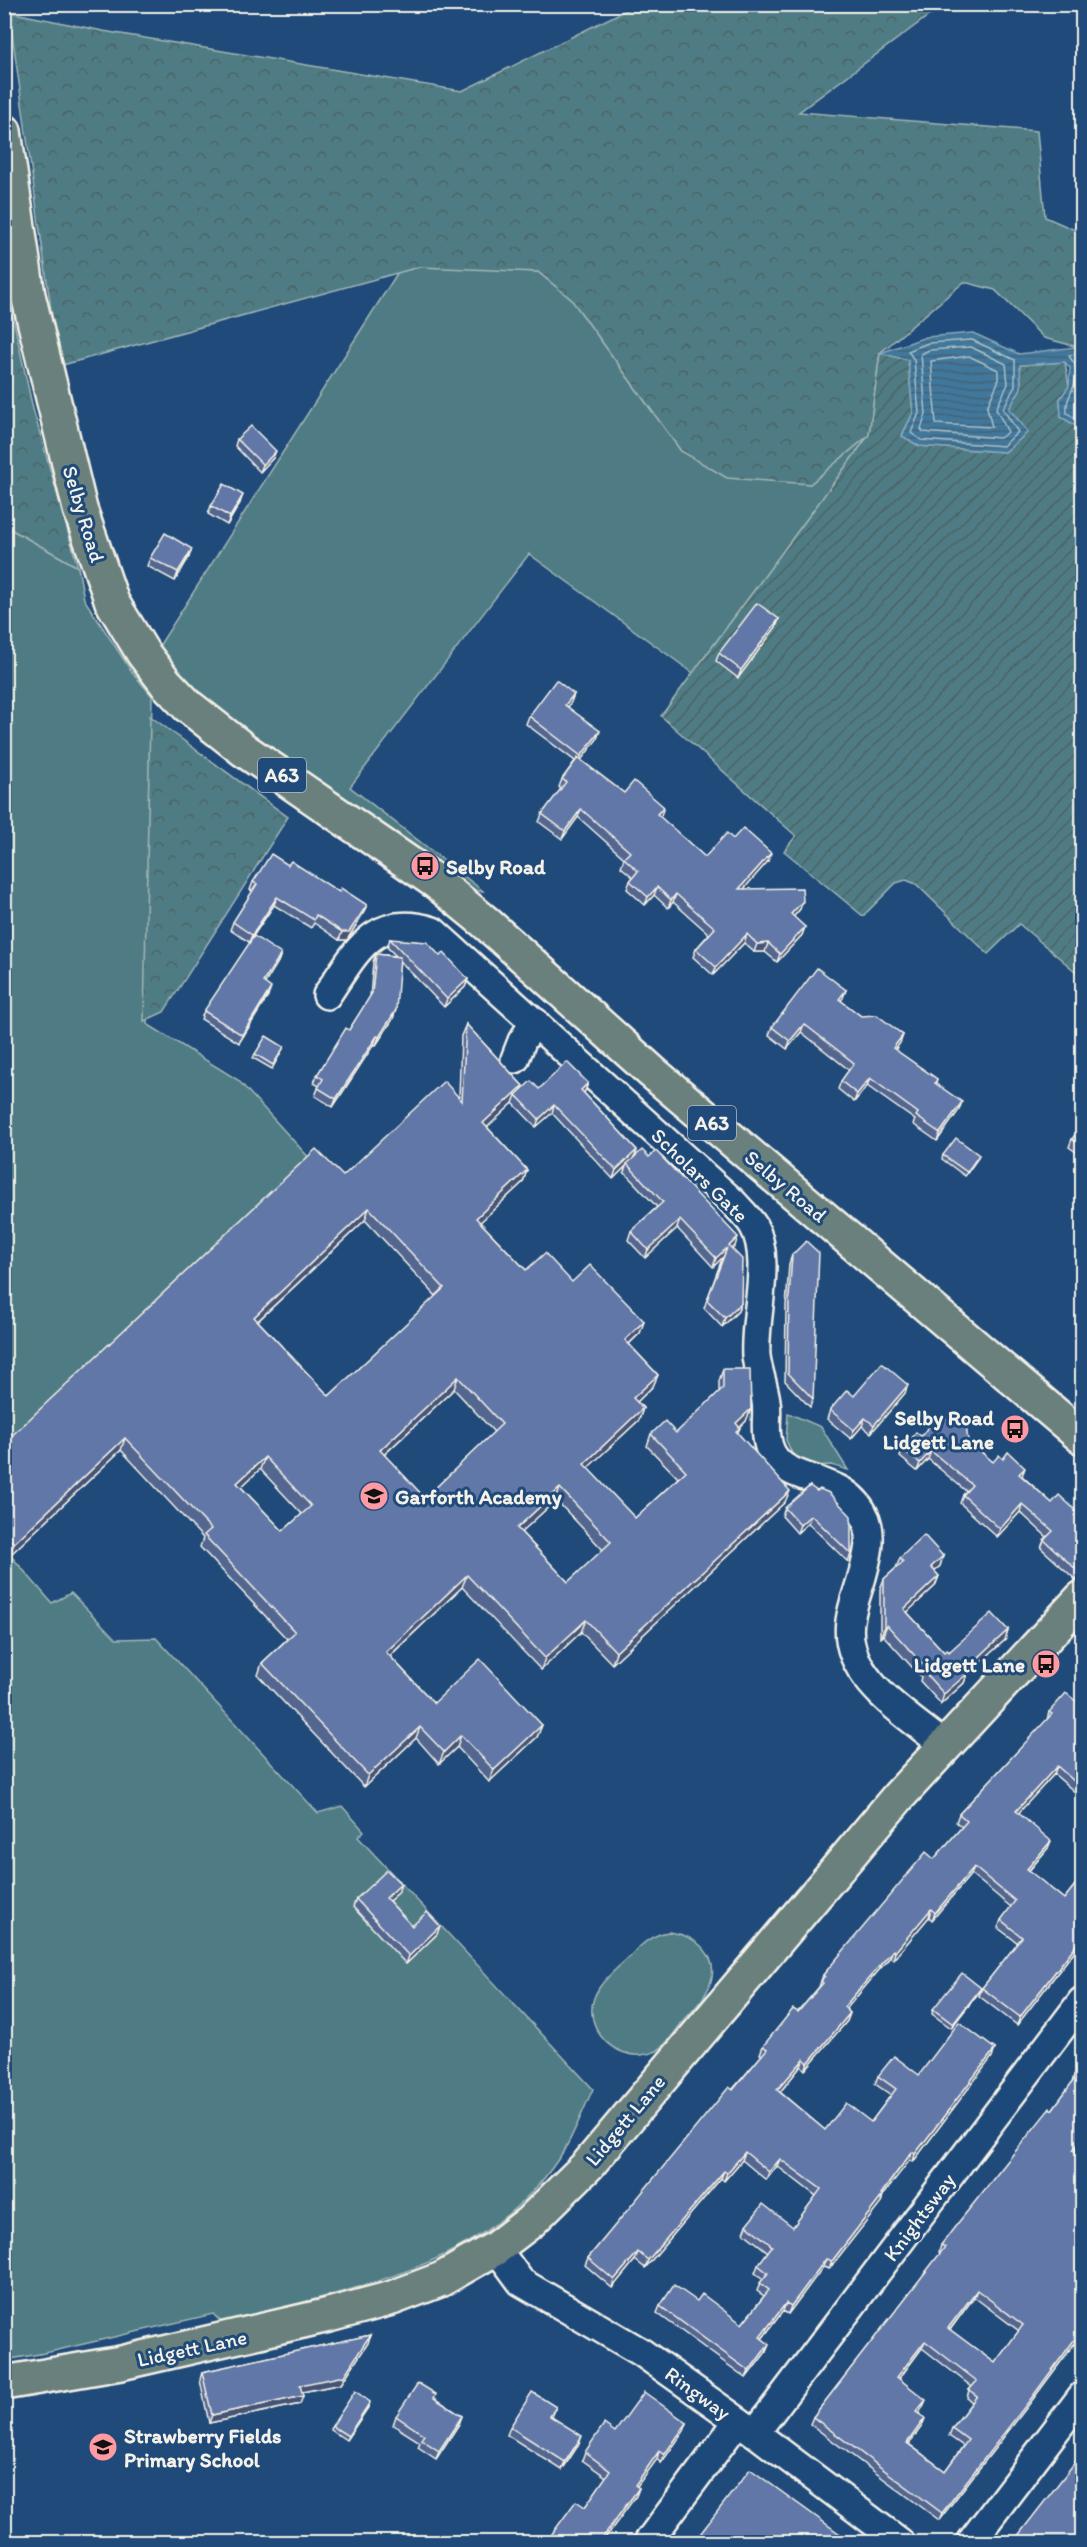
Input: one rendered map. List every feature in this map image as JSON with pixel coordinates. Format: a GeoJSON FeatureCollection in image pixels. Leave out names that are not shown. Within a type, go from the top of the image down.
{"type":"FeatureCollection","features":[{"type":"Feature","properties":{"kind":"main road","name":"Selby Road"},"geometry":{"type":"LineString","coordinates":[[4,131],[28,295],[80,509],[112,602],[127,628],[166,683],[188,706],[244,750],[436,882],[485,922],[661,1080],[1083,1437]]}},
{"type":"Feature","properties":{"kind":"main road","name":"Lidgett Lane"},"geometry":{"type":"LineString","coordinates":[[4,2383],[121,2363],[329,2315],[392,2298],[442,2279],[496,2248],[530,2222],[588,2165],[945,1746],[1083,1598]]}},
{"type":"Feature","properties":{"kind":"street","name":"Scholars Gate"},"geometry":{"type":"LineString","coordinates":[[327,995],[362,945],[370,939],[396,926],[415,926],[434,932],[449,943],[732,1201],[753,1225],[760,1251],[761,1270],[756,1355],[766,1400],[767,1438],[772,1452],[781,1465],[794,1474],[826,1482],[844,1490],[858,1503],[866,1520],[870,1539],[850,1621],[854,1654],[871,1683],[945,1746]]}},
{"type":"Feature","properties":{"kind":"street"},"geometry":{"type":"LineString","coordinates":[[515,1059],[522,1041],[535,1022]]}},
{"type":"Feature","properties":{"kind":"street","name":"Knightsway"},"geometry":{"type":"LineString","coordinates":[[648,2542],[746,2427],[1083,2001]]}},
{"type":"Feature","properties":{"kind":"street","name":"Ringway"},"geometry":{"type":"LineString","coordinates":[[496,2248],[526,2286],[632,2346],[746,2427],[900,2542]]}},
{"type":"Feature","properties":{"kind":"street"},"geometry":{"type":"LineString","coordinates":[[971,2542],[1083,2396]]}},
{"type":"Feature","properties":{"kind":"green space"},"geometry":{"type":"Polygon","coordinates":[[[636,5],[943,5],[799,112],[1037,131],[1045,217],[1082,233],[1082,348],[1044,338],[995,290],[964,282],[880,353],[869,435],[810,484],[727,478],[681,451],[571,299],[538,272],[419,267],[59,366],[9,12],[103,31],[462,91],[636,5]]]}},
{"type":"Feature","properties":{"kind":"green space"},"geometry":{"type":"Polygon","coordinates":[[[457,266],[538,272],[571,299],[681,451],[810,484],[869,435],[693,673],[529,554],[350,787],[483,891],[473,891],[405,839],[268,748],[186,684],[165,659],[159,646],[398,272],[419,267],[457,266]]]}},
{"type":"Feature","properties":{"kind":"green space"},"geometry":{"type":"Polygon","coordinates":[[[4,277],[33,409],[78,567],[5,526],[4,277]]]}},
{"type":"Feature","properties":{"kind":"green space"},"geometry":{"type":"Polygon","coordinates":[[[880,353],[908,360],[913,413],[902,435],[919,446],[1005,452],[1028,432],[1009,409],[1021,388],[1020,365],[1065,362],[1069,386],[1060,399],[1061,417],[1082,429],[1082,977],[1019,924],[988,954],[916,884],[906,880],[896,883],[863,916],[784,851],[796,836],[661,716],[869,435],[880,353]]]}},
{"type":"Feature","properties":{"kind":"green space"},"geometry":{"type":"Polygon","coordinates":[[[5,526],[78,567],[84,599],[132,672],[152,696],[147,1024],[238,1080],[312,1161],[5,1450],[5,526]]]}},
{"type":"Feature","properties":{"kind":"green space"},"geometry":{"type":"Polygon","coordinates":[[[150,716],[288,817],[164,1012],[144,1021],[150,716]]]}},
{"type":"Feature","properties":{"kind":"green space"},"geometry":{"type":"Polygon","coordinates":[[[788,1413],[821,1427],[848,1470],[831,1465],[812,1466],[794,1458],[786,1440],[788,1413]]]}},
{"type":"Feature","properties":{"kind":"green space"},"geometry":{"type":"Polygon","coordinates":[[[5,1549],[52,1603],[71,1593],[116,1639],[156,1638],[318,1813],[342,1806],[364,1831],[358,1837],[593,2089],[566,2147],[535,2189],[499,2222],[458,2248],[414,2268],[319,2298],[223,2324],[213,2314],[45,2353],[5,2360],[5,1549]]]}},
{"type":"Feature","properties":{"kind":"green space"},"geometry":{"type":"Polygon","coordinates":[[[668,1932],[688,1938],[704,1949],[712,1966],[712,1976],[707,1992],[668,2041],[657,2051],[633,2055],[615,2049],[600,2035],[596,2027],[592,2008],[594,1998],[605,1980],[641,1946],[651,1938],[668,1932]]]}},
{"type":"Feature","properties":{"kind":"water"},"geometry":{"type":"Polygon","coordinates":[[[973,333],[1019,354],[1082,348],[1082,429],[1061,417],[1060,399],[1069,386],[1070,368],[1065,362],[1020,365],[1021,388],[1009,409],[1028,432],[1005,452],[919,446],[902,436],[913,413],[908,360],[880,353],[926,337],[973,333]]]}},
{"type":"Feature","properties":{"kind":"building"},"geometry":{"type":"Polygon","coordinates":[[[251,426],[276,451],[263,465],[237,439],[251,426]]]}},
{"type":"Feature","properties":{"kind":"building"},"geometry":{"type":"Polygon","coordinates":[[[224,484],[243,495],[230,517],[211,506],[224,484]]]}},
{"type":"Feature","properties":{"kind":"building"},"geometry":{"type":"Polygon","coordinates":[[[165,533],[192,549],[178,572],[150,558],[165,533]]]}},
{"type":"Feature","properties":{"kind":"building"},"geometry":{"type":"Polygon","coordinates":[[[757,603],[779,619],[741,670],[719,653],[757,603]]]}},
{"type":"Feature","properties":{"kind":"building"},"geometry":{"type":"Polygon","coordinates":[[[556,680],[574,694],[565,705],[600,731],[581,756],[529,716],[556,680]]]}},
{"type":"Feature","properties":{"kind":"building"},"geometry":{"type":"Polygon","coordinates":[[[578,758],[624,793],[634,781],[664,807],[657,814],[705,857],[727,833],[733,839],[743,828],[771,853],[739,889],[802,888],[803,901],[791,914],[805,927],[780,954],[768,943],[757,944],[747,934],[716,967],[696,949],[715,928],[676,894],[671,900],[657,887],[648,897],[630,881],[638,871],[624,858],[630,852],[581,809],[565,831],[542,814],[566,782],[562,779],[578,758]]]}},
{"type":"Feature","properties":{"kind":"building"},"geometry":{"type":"Polygon","coordinates":[[[271,854],[288,865],[291,861],[339,892],[341,888],[367,905],[349,932],[342,932],[316,915],[314,920],[277,897],[252,935],[233,922],[257,884],[253,882],[271,854]]]}},
{"type":"Feature","properties":{"kind":"building"},"geometry":{"type":"Polygon","coordinates":[[[254,936],[281,954],[263,982],[271,988],[242,1035],[204,1011],[254,936]]]}},
{"type":"Feature","properties":{"kind":"building"},"geometry":{"type":"Polygon","coordinates":[[[390,939],[427,942],[440,956],[444,953],[468,979],[447,999],[390,939]]]}},
{"type":"Feature","properties":{"kind":"building"},"geometry":{"type":"Polygon","coordinates":[[[376,954],[400,957],[396,1010],[336,1099],[318,1088],[323,1079],[317,1075],[346,1028],[349,1030],[372,993],[376,954]]]}},
{"type":"Feature","properties":{"kind":"building"},"geometry":{"type":"Polygon","coordinates":[[[817,968],[846,990],[839,999],[861,1016],[877,1015],[903,1035],[893,1048],[937,1079],[935,1083],[962,1102],[940,1133],[916,1116],[918,1113],[870,1078],[857,1094],[841,1081],[854,1063],[804,1024],[790,1041],[772,1027],[817,968]]]}},
{"type":"Feature","properties":{"kind":"building"},"geometry":{"type":"Polygon","coordinates":[[[466,1024],[523,1086],[483,1123],[527,1170],[476,1218],[526,1270],[545,1253],[572,1282],[590,1265],[644,1321],[625,1340],[658,1375],[633,1398],[643,1408],[584,1464],[635,1518],[686,1471],[651,1434],[665,1421],[676,1433],[723,1388],[723,1369],[750,1369],[751,1409],[736,1423],[740,1428],[736,1431],[790,1491],[616,1652],[586,1620],[545,1658],[467,1575],[386,1652],[434,1703],[480,1659],[542,1725],[494,1770],[461,1735],[444,1752],[420,1727],[368,1775],[262,1663],[295,1632],[204,1535],[211,1529],[125,1438],[14,1543],[4,1533],[4,1443],[316,1149],[343,1176],[444,1081],[462,1101],[466,1024]],[[369,1208],[254,1317],[329,1396],[444,1288],[369,1208]],[[458,1377],[380,1450],[425,1498],[502,1424],[458,1377]],[[265,1457],[237,1483],[283,1531],[311,1506],[265,1457]],[[560,1488],[517,1528],[568,1582],[611,1542],[560,1488]]]}},
{"type":"Feature","properties":{"kind":"building"},"geometry":{"type":"Polygon","coordinates":[[[266,1036],[284,1047],[273,1065],[255,1054],[266,1036]]]}},
{"type":"Feature","properties":{"kind":"building"},"geometry":{"type":"Polygon","coordinates":[[[567,1062],[588,1083],[581,1090],[637,1150],[616,1170],[554,1105],[539,1119],[516,1095],[531,1081],[539,1089],[567,1062]]]}},
{"type":"Feature","properties":{"kind":"building"},"geometry":{"type":"Polygon","coordinates":[[[1083,1124],[1083,1147],[1072,1139],[1083,1124]]]}},
{"type":"Feature","properties":{"kind":"building"},"geometry":{"type":"Polygon","coordinates":[[[956,1138],[979,1155],[967,1172],[943,1155],[956,1138]]]}},
{"type":"Feature","properties":{"kind":"building"},"geometry":{"type":"Polygon","coordinates":[[[642,1150],[649,1157],[656,1151],[738,1237],[729,1246],[742,1259],[741,1303],[725,1318],[707,1300],[727,1248],[716,1258],[680,1220],[648,1250],[631,1231],[663,1202],[627,1164],[642,1150]]]}},
{"type":"Feature","properties":{"kind":"building"},"geometry":{"type":"Polygon","coordinates":[[[806,1241],[819,1253],[813,1399],[788,1373],[792,1255],[806,1241]]]}},
{"type":"Feature","properties":{"kind":"building"},"geometry":{"type":"Polygon","coordinates":[[[882,1363],[908,1385],[874,1425],[865,1418],[854,1430],[830,1410],[847,1390],[854,1396],[882,1363]]]}},
{"type":"Feature","properties":{"kind":"building"},"geometry":{"type":"Polygon","coordinates":[[[965,1417],[968,1441],[993,1462],[999,1455],[1003,1459],[1008,1452],[1025,1468],[1019,1474],[1052,1503],[1059,1495],[1083,1517],[1083,1569],[1079,1572],[1044,1540],[1053,1531],[1022,1504],[1000,1529],[963,1495],[972,1485],[931,1451],[920,1463],[902,1449],[916,1432],[921,1436],[935,1419],[965,1417]]]}},
{"type":"Feature","properties":{"kind":"building"},"geometry":{"type":"Polygon","coordinates":[[[810,1486],[817,1491],[820,1489],[829,1493],[851,1516],[851,1554],[811,1515],[800,1525],[785,1508],[810,1486]]]}},
{"type":"Feature","properties":{"kind":"building"},"geometry":{"type":"Polygon","coordinates":[[[924,1535],[943,1556],[931,1567],[939,1576],[904,1609],[944,1652],[947,1650],[949,1652],[992,1613],[1008,1630],[965,1670],[968,1673],[944,1694],[923,1671],[926,1668],[887,1625],[884,1628],[884,1579],[903,1562],[900,1558],[924,1535]]]}},
{"type":"Feature","properties":{"kind":"building"},"geometry":{"type":"Polygon","coordinates":[[[1066,1693],[1083,1707],[1083,1789],[1057,1766],[1016,1811],[1051,1841],[1027,1869],[1064,1899],[1083,1875],[1083,1936],[1020,2017],[982,1988],[1022,1937],[1001,1920],[1015,1901],[974,1867],[935,1913],[931,1909],[895,1952],[893,1950],[844,2007],[850,2013],[808,2063],[804,2059],[777,2090],[825,2130],[846,2103],[871,2122],[896,2089],[878,2076],[894,2056],[919,2075],[959,2022],[995,2049],[915,2154],[912,2152],[881,2194],[883,2195],[832,2261],[826,2259],[791,2306],[786,2303],[760,2337],[769,2344],[749,2371],[660,2306],[674,2285],[697,2301],[702,2294],[742,2324],[769,2290],[760,2283],[768,2273],[758,2265],[772,2246],[747,2225],[763,2204],[793,2227],[821,2189],[780,2159],[769,2172],[745,2152],[727,2173],[724,2171],[648,2260],[638,2252],[614,2280],[588,2258],[729,2087],[733,2090],[767,2049],[763,2046],[793,2009],[798,2012],[823,1983],[821,1981],[825,1977],[823,1975],[926,1852],[934,1859],[967,1821],[959,1814],[1052,1714],[1049,1712],[1066,1693]]]}},
{"type":"Feature","properties":{"kind":"building"},"geometry":{"type":"Polygon","coordinates":[[[387,1870],[401,1884],[386,1898],[412,1926],[427,1912],[440,1926],[409,1956],[356,1899],[387,1870]]]}},
{"type":"Feature","properties":{"kind":"building"},"geometry":{"type":"Polygon","coordinates":[[[962,1973],[981,1988],[953,2024],[933,2009],[962,1973]]]}},
{"type":"Feature","properties":{"kind":"building"},"geometry":{"type":"Polygon","coordinates":[[[1083,2064],[1083,2137],[1073,2150],[1083,2157],[1083,2328],[942,2513],[813,2417],[945,2247],[941,2245],[954,2228],[1050,2108],[1052,2110],[1076,2077],[1074,2075],[1083,2064]],[[977,2290],[948,2328],[995,2363],[1023,2325],[977,2290]],[[925,2341],[897,2377],[926,2400],[916,2412],[925,2418],[907,2443],[945,2471],[968,2440],[952,2428],[977,2396],[969,2390],[977,2381],[925,2341]]]}},
{"type":"Feature","properties":{"kind":"building"},"geometry":{"type":"Polygon","coordinates":[[[370,2335],[344,2376],[300,2385],[303,2396],[212,2415],[202,2372],[370,2335]]]}},
{"type":"Feature","properties":{"kind":"building"},"geometry":{"type":"Polygon","coordinates":[[[418,2383],[436,2394],[434,2398],[462,2416],[439,2451],[421,2439],[424,2435],[396,2416],[418,2383]]]}},
{"type":"Feature","properties":{"kind":"building"},"geometry":{"type":"Polygon","coordinates":[[[355,2391],[370,2402],[348,2436],[332,2426],[355,2391]]]}},
{"type":"Feature","properties":{"kind":"building"},"geometry":{"type":"Polygon","coordinates":[[[532,2392],[556,2407],[550,2416],[582,2436],[565,2462],[510,2427],[532,2392]]]}},
{"type":"Feature","properties":{"kind":"building"},"geometry":{"type":"Polygon","coordinates":[[[644,2392],[687,2423],[664,2455],[659,2451],[635,2485],[639,2488],[599,2542],[546,2542],[576,2501],[585,2507],[610,2471],[585,2452],[604,2424],[615,2432],[644,2392]]]}},
{"type":"Feature","properties":{"kind":"building"},"geometry":{"type":"Polygon","coordinates":[[[1083,2452],[1083,2517],[1079,2522],[1083,2525],[1083,2542],[1013,2542],[1083,2452]]]}},
{"type":"Feature","properties":{"kind":"building"},"geometry":{"type":"Polygon","coordinates":[[[750,2469],[851,2542],[694,2542],[750,2469]]]}},
{"type":"Feature","properties":{"kind":"building"},"geometry":{"type":"Polygon","coordinates":[[[309,2536],[319,2542],[305,2542],[309,2536]]]}},
{"type":"Feature","properties":{"kind":"place","name":"Selby Road"},"geometry":{"type":"Point","coordinates":[425,866]}},
{"type":"Feature","properties":{"kind":"place","name":"Selby Road Lidgett Lane"},"geometry":{"type":"Point","coordinates":[1015,1429]}},
{"type":"Feature","properties":{"kind":"place","name":"Garforth Academy"},"geometry":{"type":"Point","coordinates":[374,1496]}},
{"type":"Feature","properties":{"kind":"place","name":"Lidgett Lane"},"geometry":{"type":"Point","coordinates":[1046,1664]}},
{"type":"Feature","properties":{"kind":"place","name":"Strawberry Fields Primary School"},"geometry":{"type":"Point","coordinates":[103,2447]}}]}
